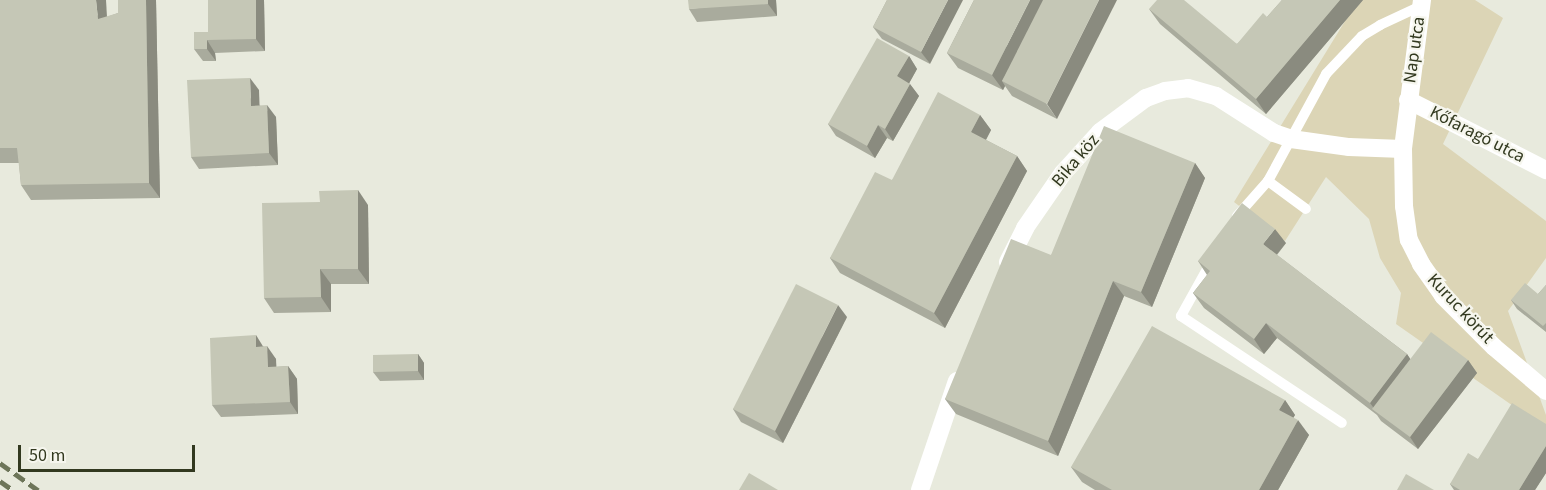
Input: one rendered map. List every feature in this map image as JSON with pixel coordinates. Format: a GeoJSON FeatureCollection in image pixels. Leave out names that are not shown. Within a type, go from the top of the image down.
{"type":"FeatureCollection","features":[{"type":"Feature","properties":{"kind":"street","name":"Nap utca"},"geometry":{"type":"LineString","coordinates":[[1408,100],[1421,3]]}},
{"type":"Feature","properties":{"kind":"street","name":"Bika köz"},"geometry":{"type":"LineString","coordinates":[[1000,277],[1025,228],[1063,172],[1100,132],[1146,98],[1165,91],[1188,88],[1216,96],[1274,132],[1291,139],[1349,147],[1403,150]]}},
{"type":"Feature","properties":{"kind":"street","name":"Kuruc körút"},"geometry":{"type":"LineString","coordinates":[[1408,100],[1403,150],[1404,206],[1409,240],[1421,264],[1443,296],[1494,347],[1546,390]]}},
{"type":"Feature","properties":{"kind":"street","name":"Kőfaragó utca"},"geometry":{"type":"LineString","coordinates":[[1408,100],[1546,170]]}},
{"type":"Feature","properties":{"kind":"street"},"geometry":{"type":"LineString","coordinates":[[920,490],[965,360]]}},
{"type":"Feature","properties":{"kind":"lane"},"geometry":{"type":"LineString","coordinates":[[1233,222],[1239,212],[1268,181],[1326,74],[1362,36],[1421,3]]}},
{"type":"Feature","properties":{"kind":"lane"},"geometry":{"type":"LineString","coordinates":[[1268,181],[1306,209]]}},
{"type":"Feature","properties":{"kind":"lane"},"geometry":{"type":"LineString","coordinates":[[1216,254],[1181,316],[1342,423]]}},
{"type":"Feature","properties":{"kind":"shaded area"},"geometry":{"type":"Polygon","coordinates":[[[1358,0],[1475,0],[1503,18],[1443,144],[1546,221],[1546,258],[1508,311],[1546,415],[1546,429],[1396,324],[1401,293],[1380,258],[1369,219],[1326,177],[1285,241],[1234,202],[1358,0]]]}},
{"type":"Feature","properties":{"kind":"building"},"geometry":{"type":"Polygon","coordinates":[[[0,0],[96,0],[98,19],[118,13],[118,0],[146,0],[149,183],[21,185],[17,148],[0,148],[0,0]]]}},
{"type":"Feature","properties":{"kind":"building"},"geometry":{"type":"Polygon","coordinates":[[[208,0],[256,0],[256,39],[207,40],[207,49],[194,49],[194,32],[208,32],[208,0]]]}},
{"type":"Feature","properties":{"kind":"building"},"geometry":{"type":"Polygon","coordinates":[[[688,0],[768,0],[768,4],[689,9],[688,0]]]}},
{"type":"Feature","properties":{"kind":"building"},"geometry":{"type":"Polygon","coordinates":[[[887,0],[948,0],[921,52],[873,27],[887,0]]]}},
{"type":"Feature","properties":{"kind":"building"},"geometry":{"type":"Polygon","coordinates":[[[974,0],[1030,0],[992,75],[947,53],[974,0]]]}},
{"type":"Feature","properties":{"kind":"building"},"geometry":{"type":"Polygon","coordinates":[[[1043,0],[1099,0],[1047,104],[1002,81],[1043,0]]]}},
{"type":"Feature","properties":{"kind":"building"},"geometry":{"type":"Polygon","coordinates":[[[1157,0],[1184,0],[1237,44],[1263,13],[1267,17],[1282,0],[1340,0],[1256,99],[1149,9],[1157,0]]]}},
{"type":"Feature","properties":{"kind":"building"},"geometry":{"type":"Polygon","coordinates":[[[877,38],[909,56],[897,76],[910,84],[885,129],[878,125],[867,146],[828,124],[877,38]]]}},
{"type":"Feature","properties":{"kind":"building"},"geometry":{"type":"Polygon","coordinates":[[[250,78],[251,106],[267,105],[269,153],[191,157],[187,80],[250,78]]]}},
{"type":"Feature","properties":{"kind":"building"},"geometry":{"type":"Polygon","coordinates":[[[938,92],[980,115],[971,132],[1017,156],[934,313],[830,258],[875,172],[892,180],[938,92]]]}},
{"type":"Feature","properties":{"kind":"building"},"geometry":{"type":"Polygon","coordinates":[[[1104,126],[1195,163],[1141,292],[1113,281],[1048,441],[945,399],[1011,239],[1051,255],[1104,126]]]}},
{"type":"Feature","properties":{"kind":"building"},"geometry":{"type":"Polygon","coordinates":[[[358,190],[358,269],[320,269],[321,297],[264,298],[262,203],[320,202],[319,191],[358,190]]]}},
{"type":"Feature","properties":{"kind":"building"},"geometry":{"type":"Polygon","coordinates":[[[1242,203],[1275,229],[1263,244],[1407,354],[1370,403],[1266,323],[1254,339],[1193,293],[1210,271],[1198,261],[1242,203]]]}},
{"type":"Feature","properties":{"kind":"building"},"geometry":{"type":"Polygon","coordinates":[[[1525,283],[1538,294],[1546,285],[1546,323],[1543,326],[1511,300],[1525,283]]]}},
{"type":"Feature","properties":{"kind":"building"},"geometry":{"type":"Polygon","coordinates":[[[796,284],[838,305],[775,431],[733,409],[796,284]]]}},
{"type":"Feature","properties":{"kind":"building"},"geometry":{"type":"Polygon","coordinates":[[[1152,326],[1285,400],[1279,410],[1298,420],[1259,490],[1112,490],[1071,467],[1152,326]]]}},
{"type":"Feature","properties":{"kind":"building"},"geometry":{"type":"Polygon","coordinates":[[[1431,332],[1468,360],[1410,437],[1372,409],[1431,332]]]}},
{"type":"Feature","properties":{"kind":"building"},"geometry":{"type":"Polygon","coordinates":[[[256,335],[256,347],[267,346],[268,367],[288,366],[290,402],[212,405],[210,338],[256,335]]]}},
{"type":"Feature","properties":{"kind":"building"},"geometry":{"type":"Polygon","coordinates":[[[418,354],[418,371],[373,372],[373,355],[418,354]]]}},
{"type":"Feature","properties":{"kind":"building"},"geometry":{"type":"Polygon","coordinates":[[[1512,403],[1546,424],[1546,446],[1519,490],[1460,490],[1450,484],[1468,453],[1478,459],[1512,403]]]}},
{"type":"Feature","properties":{"kind":"building"},"geometry":{"type":"Polygon","coordinates":[[[749,473],[778,490],[739,490],[749,473]]]}},
{"type":"Feature","properties":{"kind":"building"},"geometry":{"type":"Polygon","coordinates":[[[1406,474],[1434,490],[1397,490],[1406,474]]]}},
{"type":"Feature","properties":{"kind":"railway"},"geometry":{"type":"LineString","coordinates":[[0,463],[38,490]]}},
{"type":"Feature","properties":{"kind":"railway"},"geometry":{"type":"LineString","coordinates":[[0,481],[13,490]]}}]}
